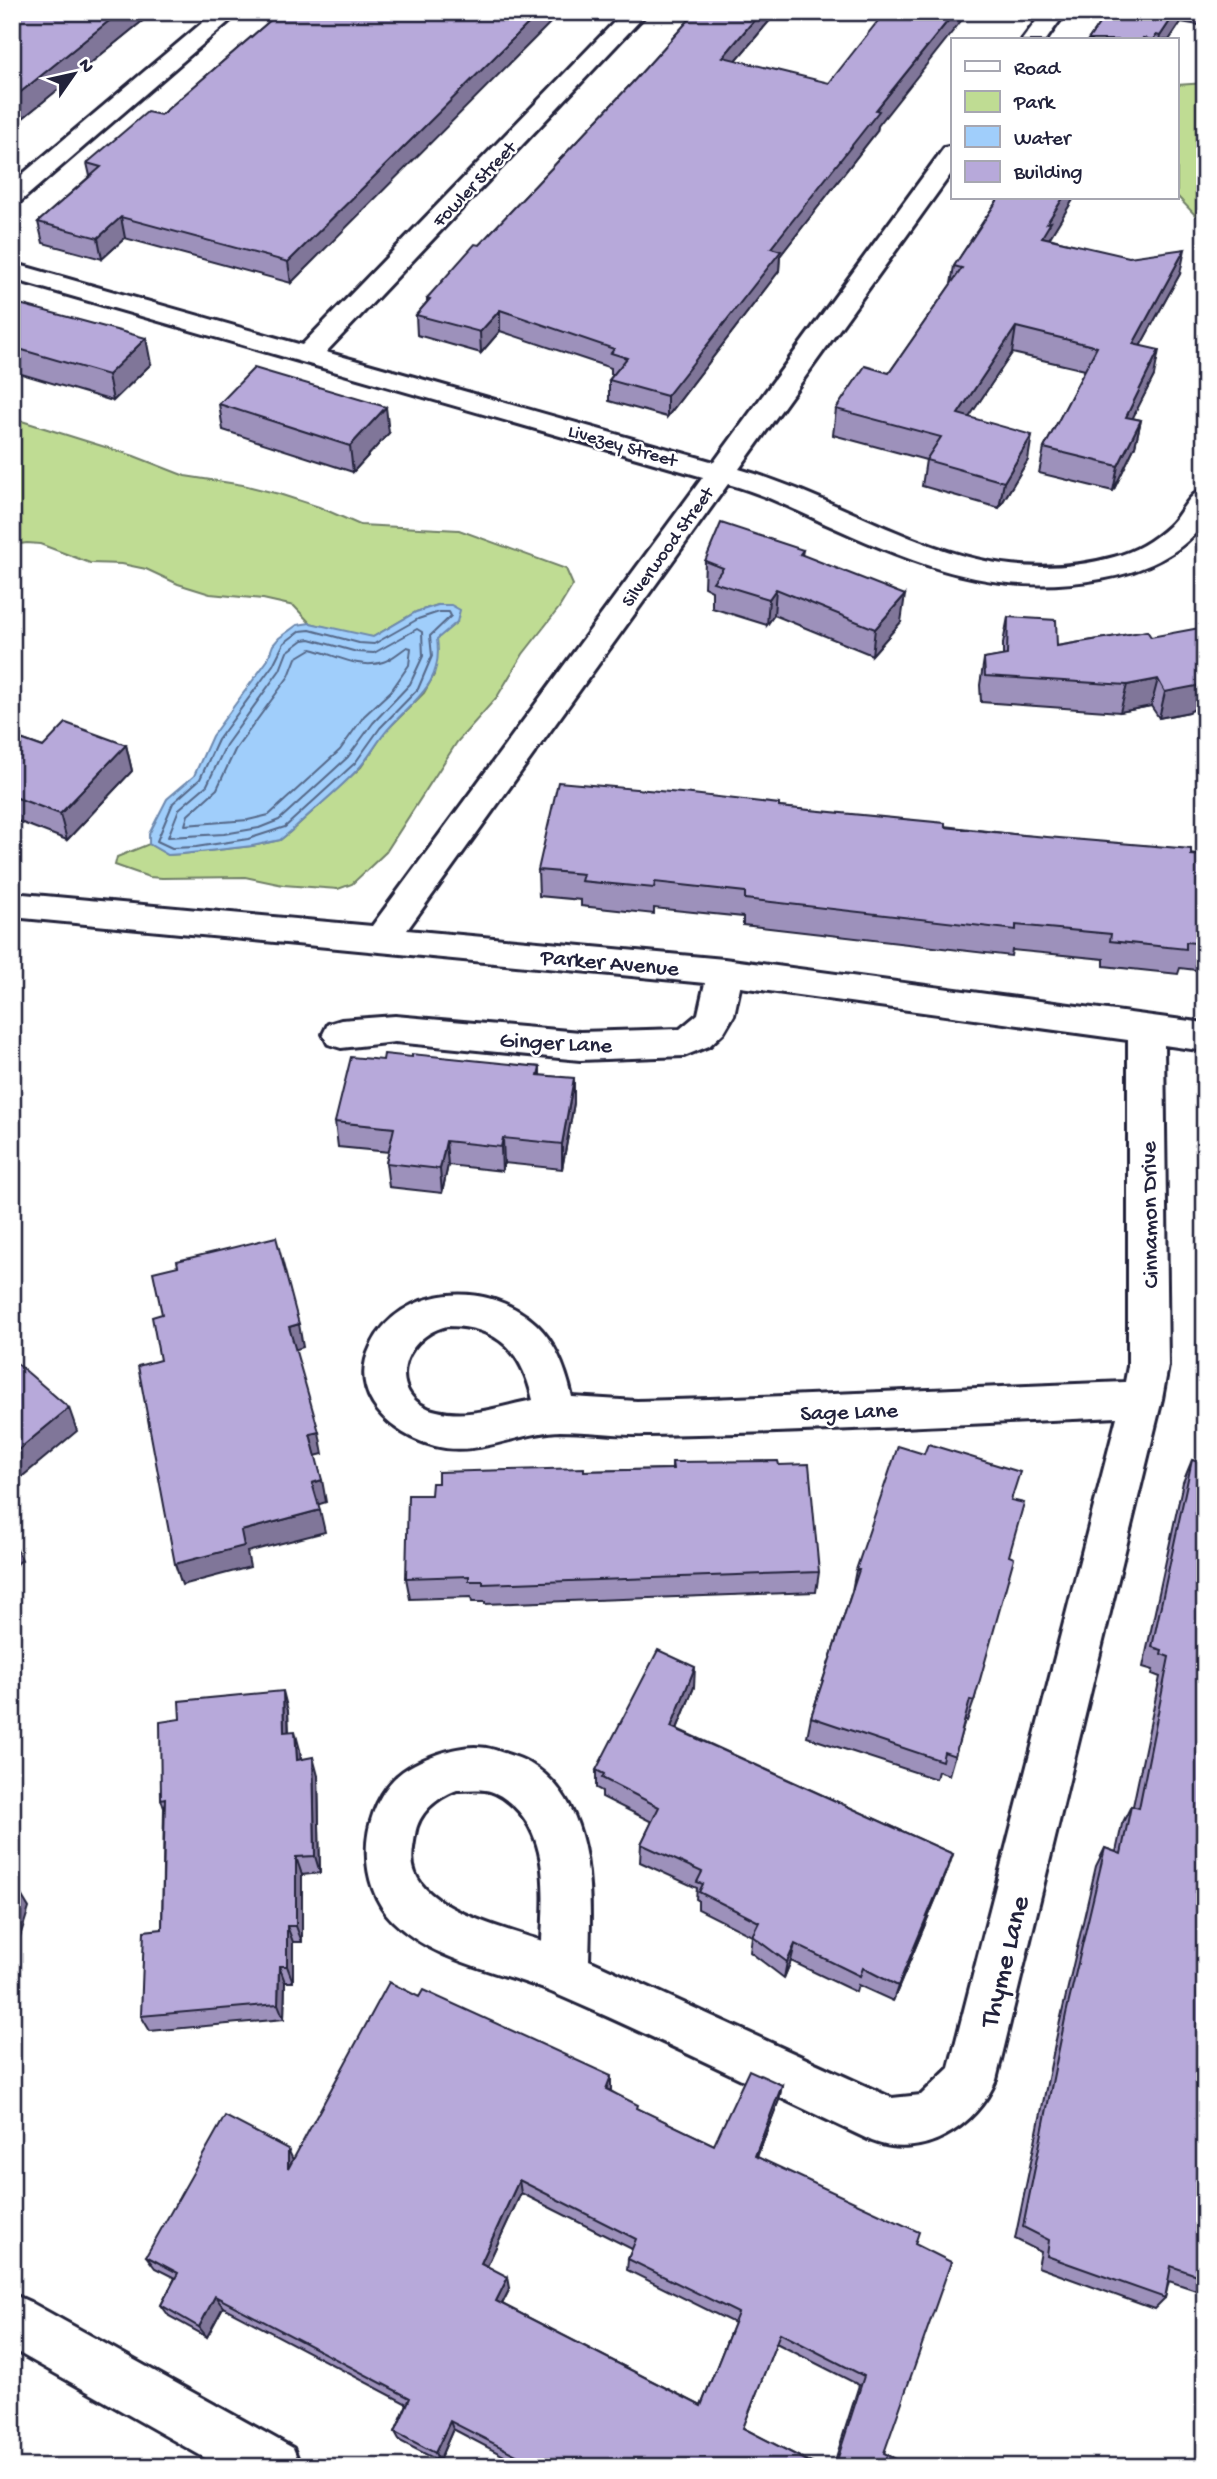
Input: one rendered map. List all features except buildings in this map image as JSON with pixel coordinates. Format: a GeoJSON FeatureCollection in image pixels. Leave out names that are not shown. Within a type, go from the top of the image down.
{"type":"FeatureCollection","features":[{"type":"Feature","properties":{"kind":"street"},"geometry":{"type":"LineString","coordinates":[[12,196],[229,12]]}},
{"type":"Feature","properties":{"kind":"street","name":"Fowler Street"},"geometry":{"type":"LineString","coordinates":[[309,355],[637,12]]}},
{"type":"Feature","properties":{"kind":"street"},"geometry":{"type":"LineString","coordinates":[[1036,38],[1055,12]]}},
{"type":"Feature","properties":{"kind":"street","name":"Silverwood Street"},"geometry":{"type":"LineString","coordinates":[[381,940],[951,156]]}},
{"type":"Feature","properties":{"kind":"street","name":"Livezey Street"},"geometry":{"type":"LineString","coordinates":[[12,271],[781,491],[932,560],[973,571],[1027,578],[1097,573],[1152,554],[1190,523],[1205,498]]}},
{"type":"Feature","properties":{"kind":"street","name":"Parker Avenue"},"geometry":{"type":"LineString","coordinates":[[12,905],[724,972],[1205,1037]]}},
{"type":"Feature","properties":{"kind":"street","name":"Ginger Lane"},"geometry":{"type":"LineString","coordinates":[[341,1034],[395,1029],[580,1046],[684,1042],[700,1036],[713,1025],[719,1009],[724,972]]}},
{"type":"Feature","properties":{"kind":"street","name":"Cinnamon Drive"},"geometry":{"type":"LineString","coordinates":[[1142,1399],[1148,1366],[1149,1329],[1146,1030]]}},
{"type":"Feature","properties":{"kind":"street","name":"Sage Lane"},"geometry":{"type":"LineString","coordinates":[[556,1414],[646,1418],[1142,1399]]}},
{"type":"Feature","properties":{"kind":"street","name":"Thyme Lane"},"geometry":{"type":"LineString","coordinates":[[565,1973],[566,1903],[562,1862],[555,1828],[544,1803],[524,1782],[499,1770],[470,1766],[442,1773],[417,1788],[398,1810],[388,1838],[389,1866],[398,1893],[418,1915],[445,1928],[565,1973],[890,2123],[930,2119],[947,2110],[971,2080],[978,2060],[1142,1399]]}},
{"type":"Feature","properties":{"kind":"street"},"geometry":{"type":"LineString","coordinates":[[12,2320],[274,2467]]}},
{"type":"Feature","properties":{"kind":"green space"},"geometry":{"type":"Polygon","coordinates":[[[1205,83],[1205,219],[1196,216],[1178,197],[1178,85],[1205,83]]]}},
{"type":"Feature","properties":{"kind":"green space"},"geometry":{"type":"Polygon","coordinates":[[[12,418],[134,456],[185,476],[279,494],[319,507],[360,525],[459,530],[566,569],[573,585],[559,608],[523,654],[497,697],[457,742],[386,852],[352,884],[338,889],[283,885],[245,877],[149,877],[115,865],[117,857],[149,844],[168,855],[252,846],[280,840],[290,832],[361,767],[385,732],[424,693],[434,675],[436,639],[457,622],[438,605],[416,612],[373,637],[361,636],[310,623],[294,606],[263,599],[210,594],[178,584],[146,569],[122,564],[90,563],[40,544],[12,545],[12,418]]]}},
{"type":"Feature","properties":{"kind":"water"},"geometry":{"type":"Polygon","coordinates":[[[438,605],[451,605],[460,610],[457,622],[437,639],[435,670],[423,693],[394,722],[358,769],[290,832],[280,840],[252,846],[182,854],[168,855],[149,844],[149,834],[167,799],[194,776],[212,736],[267,661],[279,638],[297,625],[310,623],[373,637],[416,612],[438,605]]]}}]}
